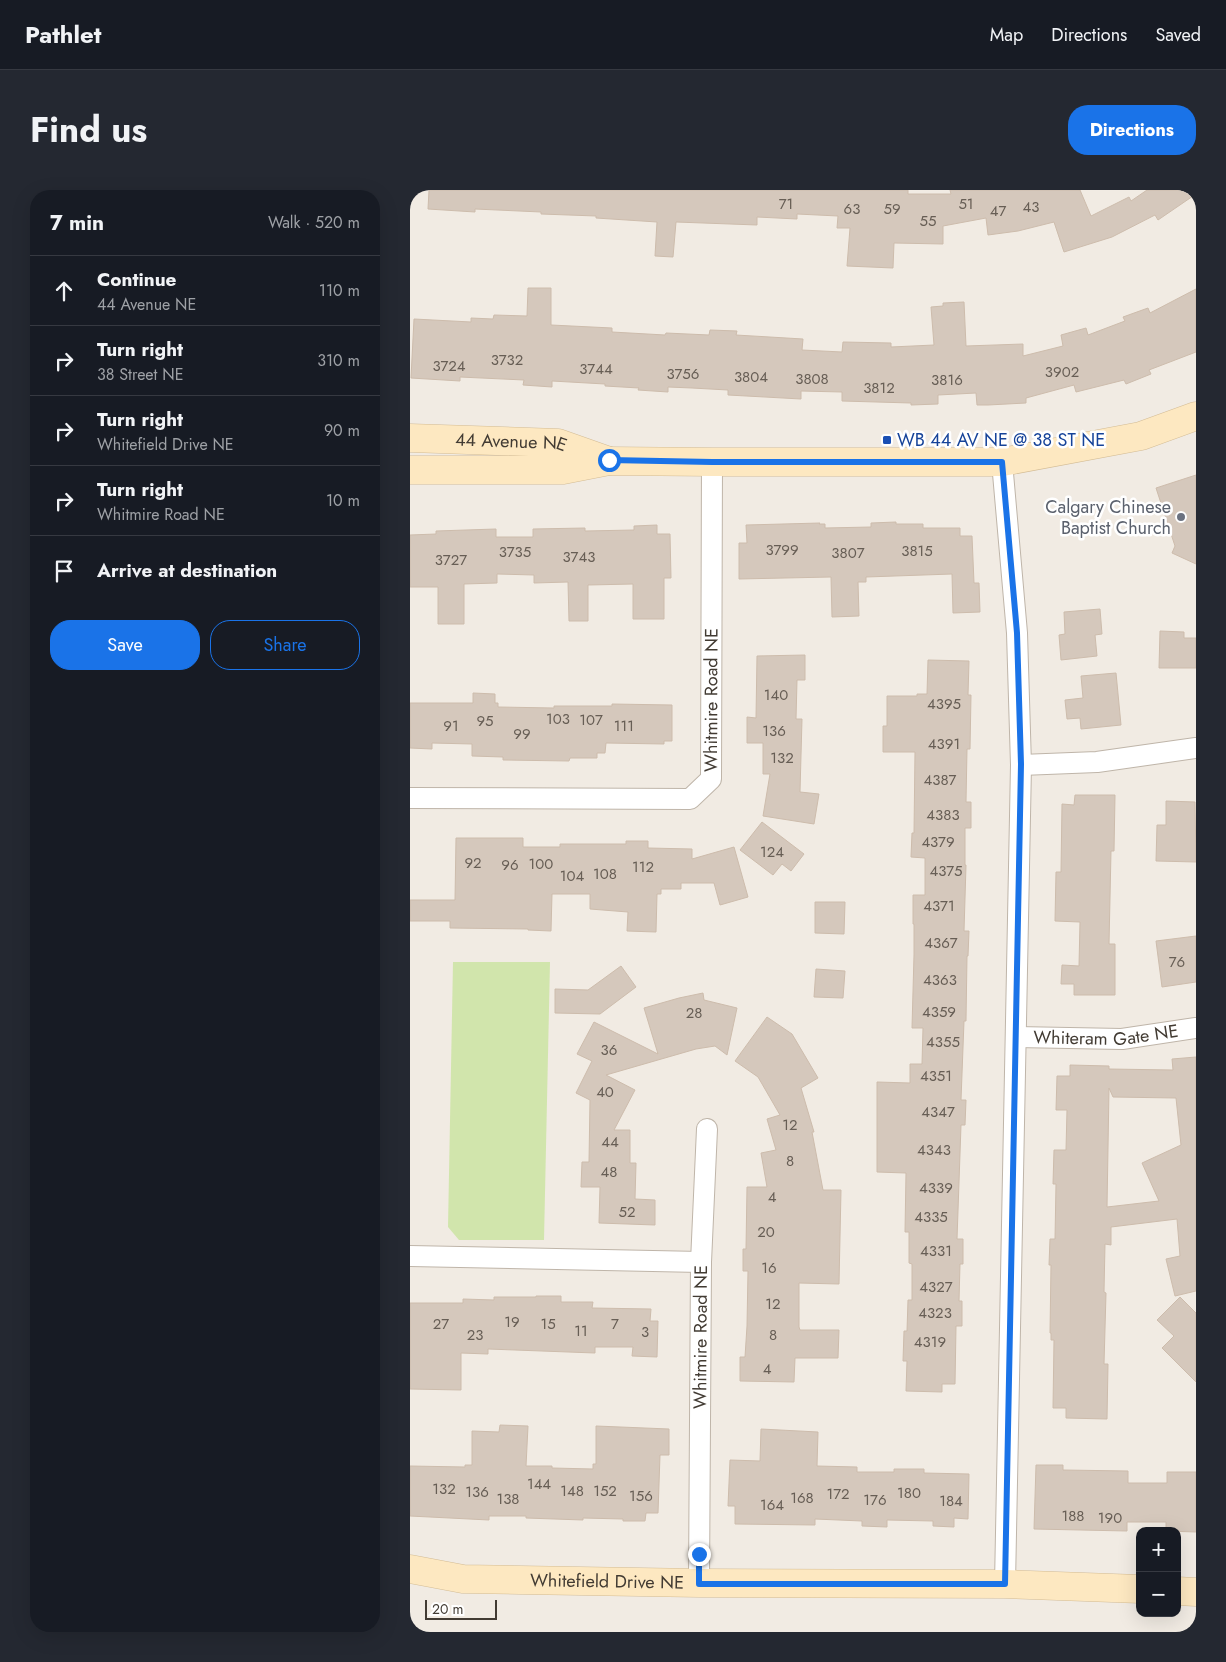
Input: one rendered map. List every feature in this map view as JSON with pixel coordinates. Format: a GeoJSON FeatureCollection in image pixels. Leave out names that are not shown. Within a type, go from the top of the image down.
{"type":"FeatureCollection","features":[{"type":"Feature","properties":{"kind":"street","name":"44 Avenue NE"},"geometry":{"type":"LineString","coordinates":[[410,470],[563,470],[609,460],[1002,462],[1142,436],[1196,416]]}},
{"type":"Feature","properties":{"kind":"street","name":"44 Avenue NE"},"geometry":{"type":"LineString","coordinates":[[410,438],[558,443],[609,460]]}},
{"type":"Feature","properties":{"kind":"street","name":"Whitmire Road NE"},"geometry":{"type":"LineString","coordinates":[[410,798],[690,799],[711,779],[712,462]]}},
{"type":"Feature","properties":{"kind":"street"},"geometry":{"type":"LineString","coordinates":[[1002,462],[1017,633],[1021,764],[1005,1584]]}},
{"type":"Feature","properties":{"kind":"street"},"geometry":{"type":"LineString","coordinates":[[1021,764],[1097,762],[1196,748]]}},
{"type":"Feature","properties":{"kind":"street","name":"Whiteram Gate NE"},"geometry":{"type":"LineString","coordinates":[[1016,1036],[1122,1039],[1196,1028]]}},
{"type":"Feature","properties":{"kind":"street"},"geometry":{"type":"LineString","coordinates":[[701,1262],[707,1129]]}},
{"type":"Feature","properties":{"kind":"street","name":"Whitmire Road NE"},"geometry":{"type":"LineString","coordinates":[[410,1256],[701,1262],[699,1584]]}},
{"type":"Feature","properties":{"kind":"street","name":"Whitefield Drive NE"},"geometry":{"type":"LineString","coordinates":[[410,1569],[463,1578],[699,1584],[1005,1584],[1136,1589]]}},
{"type":"Feature","properties":{"kind":"street","name":"Whitefield Drive NE"},"geometry":{"type":"LineString","coordinates":[[410,1589],[463,1578]]}},
{"type":"Feature","properties":{"kind":"street"},"geometry":{"type":"LineString","coordinates":[[1181,1591],[1196,1592]]}},
{"type":"Feature","properties":{"kind":"green space"},"geometry":{"type":"Polygon","coordinates":[[[453,962],[550,962],[544,1240],[459,1240],[448,1227],[453,962]]]}},
{"type":"Feature","properties":{"kind":"building"},"geometry":{"type":"Polygon","coordinates":[[[429,190],[908,190],[908,194],[951,194],[950,190],[1080,190],[1091,216],[1129,197],[1131,201],[1147,190],[1196,190],[1196,194],[1158,220],[1155,215],[1112,237],[1064,252],[1054,222],[1018,231],[988,235],[986,218],[943,226],[943,244],[894,243],[893,268],[847,266],[850,228],[837,228],[838,216],[797,214],[797,219],[757,217],[757,225],[676,222],[673,257],[655,256],[657,222],[596,218],[596,216],[541,214],[541,212],[475,209],[475,212],[428,209],[429,190]]]}},
{"type":"Feature","properties":{"kind":"building"},"geometry":{"type":"Polygon","coordinates":[[[528,288],[551,288],[551,325],[612,328],[612,332],[665,335],[666,333],[709,335],[710,330],[737,331],[736,335],[803,339],[802,350],[842,352],[843,342],[891,343],[891,347],[934,345],[931,307],[943,306],[943,303],[964,302],[966,346],[1023,344],[1023,356],[1063,346],[1061,335],[1086,328],[1088,335],[1125,321],[1123,317],[1148,308],[1150,313],[1196,289],[1196,352],[1149,370],[1151,374],[1126,384],[1124,380],[1076,392],[1074,385],[1026,398],[1026,403],[988,405],[977,405],[976,393],[938,395],[938,404],[911,405],[911,403],[842,401],[842,392],[801,391],[801,399],[728,395],[728,390],[692,388],[668,387],[668,392],[605,386],[605,384],[552,381],[552,387],[523,385],[524,380],[460,377],[460,381],[411,378],[414,319],[471,322],[471,318],[493,319],[494,315],[527,316],[528,288]]]}},
{"type":"Feature","properties":{"kind":"building","name":"Calgary Chinese Baptist Church"},"geometry":{"type":"Polygon","coordinates":[[[1196,475],[1196,564],[1172,553],[1175,546],[1156,488],[1196,475]]]}},
{"type":"Feature","properties":{"kind":"building"},"geometry":{"type":"Polygon","coordinates":[[[896,522],[896,524],[923,524],[923,528],[960,528],[960,536],[972,536],[974,583],[979,583],[980,612],[953,613],[952,574],[866,577],[866,582],[858,582],[859,616],[832,617],[831,577],[739,579],[739,543],[747,543],[746,525],[820,523],[825,524],[825,528],[871,527],[871,523],[896,522]]]}},
{"type":"Feature","properties":{"kind":"building"},"geometry":{"type":"Polygon","coordinates":[[[657,525],[657,534],[670,534],[671,578],[664,578],[664,619],[633,619],[633,584],[588,585],[588,621],[569,621],[568,582],[534,583],[534,575],[497,574],[497,583],[464,584],[464,624],[438,624],[438,587],[410,587],[410,535],[436,534],[436,531],[496,529],[496,537],[533,537],[533,529],[585,528],[585,531],[634,530],[634,526],[657,525]]]}},
{"type":"Feature","properties":{"kind":"building"},"geometry":{"type":"Polygon","coordinates":[[[1100,609],[1102,634],[1095,635],[1097,656],[1061,660],[1059,635],[1065,634],[1064,612],[1100,609]]]}},
{"type":"Feature","properties":{"kind":"building"},"geometry":{"type":"Polygon","coordinates":[[[1160,631],[1184,632],[1184,638],[1196,638],[1196,668],[1159,668],[1160,631]]]}},
{"type":"Feature","properties":{"kind":"building"},"geometry":{"type":"Polygon","coordinates":[[[805,655],[805,680],[797,680],[796,719],[802,719],[800,792],[819,794],[814,824],[763,816],[770,774],[763,774],[763,743],[747,743],[747,717],[756,718],[757,656],[805,655]]]}},
{"type":"Feature","properties":{"kind":"building"},"geometry":{"type":"Polygon","coordinates":[[[928,660],[969,661],[968,695],[971,695],[970,749],[967,749],[966,802],[971,802],[971,828],[965,828],[964,931],[969,931],[961,1100],[966,1100],[965,1125],[961,1125],[957,1239],[963,1239],[963,1264],[960,1264],[959,1301],[962,1301],[962,1326],[956,1326],[955,1384],[942,1384],[942,1392],[906,1391],[907,1361],[903,1361],[904,1331],[907,1331],[908,1300],[912,1300],[912,1264],[909,1263],[909,1232],[905,1232],[906,1173],[877,1172],[877,1082],[910,1083],[910,1064],[922,1064],[923,1028],[912,1028],[913,895],[925,895],[925,858],[911,857],[912,833],[914,833],[915,752],[883,752],[883,726],[887,726],[887,696],[927,694],[928,660]]]}},
{"type":"Feature","properties":{"kind":"building"},"geometry":{"type":"Polygon","coordinates":[[[1116,673],[1121,725],[1081,729],[1080,718],[1067,719],[1065,700],[1083,698],[1081,676],[1116,673]]]}},
{"type":"Feature","properties":{"kind":"building"},"geometry":{"type":"Polygon","coordinates":[[[473,693],[495,694],[495,703],[498,703],[498,707],[554,708],[554,706],[612,706],[612,704],[672,705],[672,741],[664,741],[664,744],[606,743],[605,753],[597,753],[597,758],[570,758],[569,761],[503,760],[503,757],[472,756],[472,744],[432,743],[432,749],[410,748],[410,703],[473,703],[473,693]]]}},
{"type":"Feature","properties":{"kind":"building"},"geometry":{"type":"Polygon","coordinates":[[[1075,795],[1115,795],[1114,851],[1111,851],[1109,944],[1115,944],[1115,995],[1074,995],[1074,984],[1061,984],[1062,965],[1079,966],[1080,922],[1055,921],[1056,872],[1061,872],[1062,804],[1074,805],[1075,795]]]}},
{"type":"Feature","properties":{"kind":"building"},"geometry":{"type":"Polygon","coordinates":[[[1166,801],[1195,802],[1196,862],[1156,861],[1157,825],[1166,825],[1166,801]]]}},
{"type":"Feature","properties":{"kind":"building"},"geometry":{"type":"Polygon","coordinates":[[[762,822],[804,854],[791,871],[782,864],[773,875],[740,850],[762,822]]]}},
{"type":"Feature","properties":{"kind":"building"},"geometry":{"type":"Polygon","coordinates":[[[456,838],[523,838],[523,847],[560,847],[560,844],[626,844],[626,841],[648,841],[648,848],[692,849],[692,859],[734,847],[748,897],[720,905],[714,883],[681,883],[681,889],[661,889],[661,894],[657,894],[656,932],[627,931],[628,912],[590,909],[590,894],[552,894],[551,931],[450,928],[450,921],[410,921],[410,900],[455,900],[456,838]]]}},
{"type":"Feature","properties":{"kind":"building"},"geometry":{"type":"Polygon","coordinates":[[[815,902],[845,902],[844,934],[815,933],[815,902]]]}},
{"type":"Feature","properties":{"kind":"building"},"geometry":{"type":"Polygon","coordinates":[[[1196,936],[1196,982],[1162,987],[1156,941],[1196,936]]]}},
{"type":"Feature","properties":{"kind":"building"},"geometry":{"type":"Polygon","coordinates":[[[621,966],[636,987],[600,1014],[555,1013],[555,989],[588,990],[621,966]]]}},
{"type":"Feature","properties":{"kind":"building"},"geometry":{"type":"Polygon","coordinates":[[[816,969],[845,971],[843,998],[814,997],[816,969]]]}},
{"type":"Feature","properties":{"kind":"building"},"geometry":{"type":"Polygon","coordinates":[[[703,993],[704,1000],[737,1008],[727,1055],[715,1046],[696,1049],[606,1075],[635,1090],[614,1130],[630,1130],[630,1163],[636,1163],[635,1199],[655,1200],[655,1225],[599,1223],[600,1187],[581,1187],[582,1162],[589,1162],[590,1100],[576,1093],[592,1061],[577,1054],[594,1022],[658,1054],[644,1008],[703,993]]]}},
{"type":"Feature","properties":{"kind":"building"},"geometry":{"type":"Polygon","coordinates":[[[767,1017],[792,1034],[818,1078],[801,1088],[814,1132],[812,1132],[823,1190],[841,1190],[839,1284],[799,1283],[800,1330],[839,1330],[838,1358],[795,1358],[794,1382],[740,1381],[740,1357],[745,1357],[747,1326],[748,1271],[743,1271],[743,1249],[746,1249],[747,1187],[767,1187],[761,1153],[776,1150],[767,1119],[780,1115],[758,1077],[735,1061],[767,1017]]]}},
{"type":"Feature","properties":{"kind":"building"},"geometry":{"type":"Polygon","coordinates":[[[1196,1057],[1196,1291],[1175,1296],[1166,1259],[1180,1256],[1177,1219],[1111,1227],[1111,1245],[1105,1244],[1104,1292],[1106,1293],[1104,1364],[1108,1364],[1107,1419],[1066,1418],[1066,1408],[1053,1408],[1054,1340],[1051,1340],[1050,1333],[1050,1239],[1055,1239],[1056,1184],[1053,1184],[1054,1150],[1066,1150],[1067,1110],[1056,1110],[1057,1076],[1070,1076],[1070,1065],[1109,1066],[1109,1069],[1173,1070],[1172,1059],[1196,1057]],[[1109,1088],[1107,1207],[1159,1201],[1142,1163],[1181,1145],[1176,1098],[1113,1097],[1109,1088]]]}},
{"type":"Feature","properties":{"kind":"building"},"geometry":{"type":"Polygon","coordinates":[[[561,1296],[561,1302],[593,1302],[592,1308],[651,1309],[650,1321],[658,1321],[657,1357],[632,1356],[633,1347],[595,1347],[595,1353],[488,1349],[488,1354],[461,1353],[461,1390],[410,1389],[410,1303],[463,1303],[463,1299],[494,1300],[494,1297],[561,1296]]]}},
{"type":"Feature","properties":{"kind":"building"},"geometry":{"type":"Polygon","coordinates":[[[1180,1297],[1196,1313],[1196,1382],[1162,1348],[1174,1336],[1157,1320],[1180,1297]]]}},
{"type":"Feature","properties":{"kind":"building"},"geometry":{"type":"Polygon","coordinates":[[[500,1425],[528,1426],[526,1466],[593,1469],[593,1464],[596,1464],[596,1426],[669,1429],[669,1455],[660,1455],[658,1513],[646,1513],[645,1521],[526,1518],[526,1516],[489,1516],[489,1520],[410,1516],[410,1466],[465,1467],[465,1465],[472,1465],[472,1431],[499,1432],[500,1425]]]}},
{"type":"Feature","properties":{"kind":"building"},"geometry":{"type":"Polygon","coordinates":[[[761,1429],[818,1432],[817,1466],[857,1467],[857,1472],[894,1472],[894,1469],[924,1469],[924,1473],[969,1474],[968,1519],[954,1518],[954,1527],[933,1526],[933,1521],[887,1520],[887,1527],[862,1526],[862,1521],[815,1519],[815,1525],[735,1524],[735,1506],[728,1506],[730,1460],[760,1461],[761,1429]]]}},
{"type":"Feature","properties":{"kind":"building"},"geometry":{"type":"Polygon","coordinates":[[[1036,1465],[1063,1465],[1063,1470],[1128,1471],[1128,1483],[1167,1483],[1167,1472],[1196,1472],[1196,1532],[1181,1532],[1181,1527],[1166,1527],[1166,1522],[1127,1522],[1127,1531],[1034,1529],[1036,1465]]]}},
{"type":"Feature","properties":{"kind":"place","name":"WB 44 AV NE @ 38 ST NE"},"geometry":{"type":"Point","coordinates":[887,440]}},
{"type":"Feature","properties":{"kind":"place","name":"Calgary Chinese Baptist Church"},"geometry":{"type":"Point","coordinates":[1181,517]}},
{"type":"Feature","properties":{"kind":"route"},"geometry":{"type":"LineString","coordinates":[[609,460],[1002,462],[1017,633],[1021,764],[1005,1584],[699,1584],[699,1554]]}}]}
